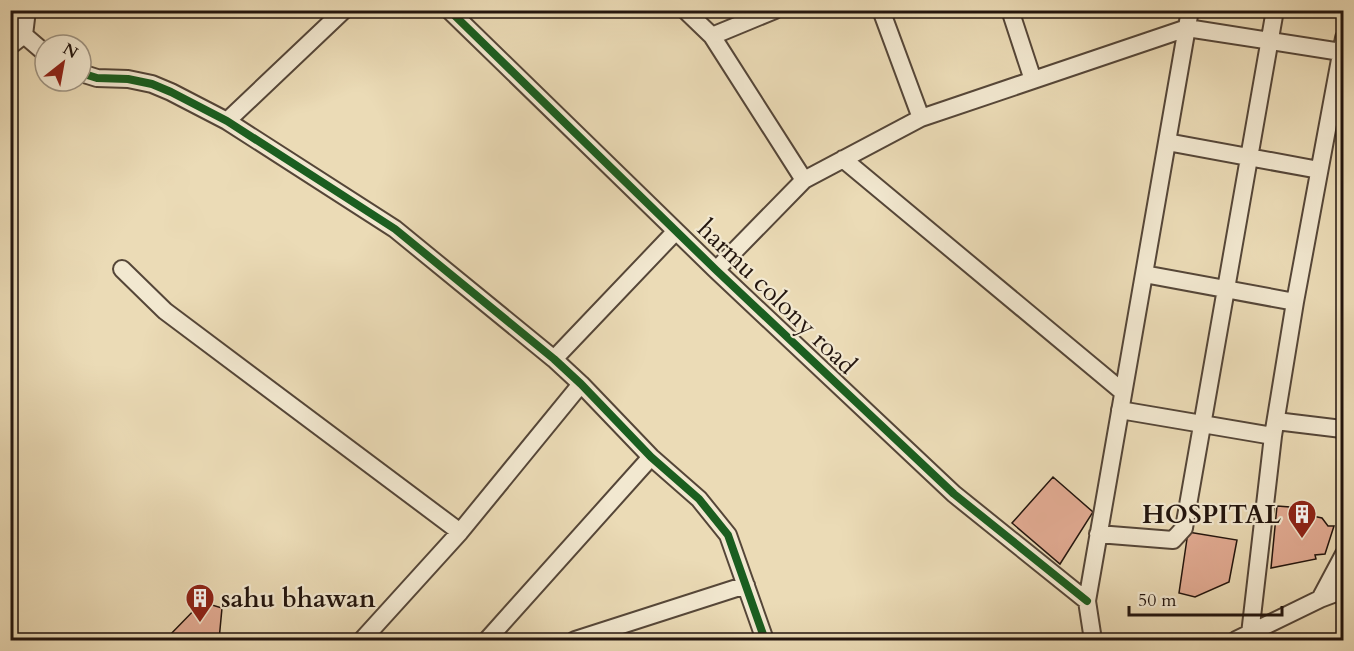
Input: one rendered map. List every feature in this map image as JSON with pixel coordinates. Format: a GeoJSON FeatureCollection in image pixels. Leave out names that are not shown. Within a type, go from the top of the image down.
{"type":"FeatureCollection","features":[{"type":"Feature","properties":{"kind":"street"},"geometry":{"type":"LineString","coordinates":[[10,46],[24,35],[27,10]]}},
{"type":"Feature","properties":{"kind":"street"},"geometry":{"type":"LineString","coordinates":[[227,121],[344,10]]}},
{"type":"Feature","properties":{"kind":"street","name":"harmu colony road"},"geometry":{"type":"LineString","coordinates":[[449,10],[716,270],[954,494],[1087,601]]}},
{"type":"Feature","properties":{"kind":"street"},"geometry":{"type":"LineString","coordinates":[[685,10],[712,36],[804,180]]}},
{"type":"Feature","properties":{"kind":"street"},"geometry":{"type":"LineString","coordinates":[[712,36],[776,10]]}},
{"type":"Feature","properties":{"kind":"street"},"geometry":{"type":"LineString","coordinates":[[881,10],[921,118]]}},
{"type":"Feature","properties":{"kind":"street"},"geometry":{"type":"LineString","coordinates":[[1010,10],[1033,80]]}},
{"type":"Feature","properties":{"kind":"street"},"geometry":{"type":"LineString","coordinates":[[1093,640],[1087,601],[1190,10]]}},
{"type":"Feature","properties":{"kind":"street"},"geometry":{"type":"LineString","coordinates":[[1098,534],[1173,540],[1184,528],[1275,10]]}},
{"type":"Feature","properties":{"kind":"street"},"geometry":{"type":"LineString","coordinates":[[716,270],[804,180],[921,118],[1186,28],[1270,41],[1342,45],[1295,302],[1243,637]]}},
{"type":"Feature","properties":{"kind":"street"},"geometry":{"type":"LineString","coordinates":[[24,35],[33,43]]}},
{"type":"Feature","properties":{"kind":"street"},"geometry":{"type":"LineString","coordinates":[[93,77],[128,79],[152,84],[227,121],[395,229],[554,359],[651,457],[699,499],[728,535],[765,640]]}},
{"type":"Feature","properties":{"kind":"street"},"geometry":{"type":"LineString","coordinates":[[1167,142],[1319,170]]}},
{"type":"Feature","properties":{"kind":"street"},"geometry":{"type":"LineString","coordinates":[[843,159],[1123,392]]}},
{"type":"Feature","properties":{"kind":"street"},"geometry":{"type":"LineString","coordinates":[[554,359],[676,231]]}},
{"type":"Feature","properties":{"kind":"street"},"geometry":{"type":"LineString","coordinates":[[122,269],[165,311],[460,532]]}},
{"type":"Feature","properties":{"kind":"street"},"geometry":{"type":"LineString","coordinates":[[1144,274],[1295,302]]}},
{"type":"Feature","properties":{"kind":"street"},"geometry":{"type":"LineString","coordinates":[[362,640],[460,532],[581,384]]}},
{"type":"Feature","properties":{"kind":"street"},"geometry":{"type":"LineString","coordinates":[[1120,410],[1203,424],[1344,430]]}},
{"type":"Feature","properties":{"kind":"street"},"geometry":{"type":"LineString","coordinates":[[487,640],[651,457]]}},
{"type":"Feature","properties":{"kind":"street"},"geometry":{"type":"LineString","coordinates":[[1320,599],[1344,554]]}},
{"type":"Feature","properties":{"kind":"street"},"geometry":{"type":"LineString","coordinates":[[575,640],[746,585]]}},
{"type":"Feature","properties":{"kind":"street"},"geometry":{"type":"LineString","coordinates":[[1243,637],[1320,599],[1344,590]]}},
{"type":"Feature","properties":{"kind":"building"},"geometry":{"type":"Polygon","coordinates":[[[1053,477],[1093,512],[1060,564],[1012,523],[1053,477]]]}},
{"type":"Feature","properties":{"kind":"building","name":"HOSPITAL"},"geometry":{"type":"Polygon","coordinates":[[[1277,506],[1303,508],[1303,514],[1322,518],[1328,526],[1334,526],[1325,554],[1315,555],[1316,559],[1271,568],[1277,506]]]}},
{"type":"Feature","properties":{"kind":"building"},"geometry":{"type":"Polygon","coordinates":[[[1188,532],[1237,540],[1229,582],[1195,597],[1179,593],[1188,532]]]}},
{"type":"Feature","properties":{"kind":"building","name":"sahu bhawan"},"geometry":{"type":"Polygon","coordinates":[[[202,602],[222,608],[219,640],[165,640],[202,602]]]}},
{"type":"Feature","properties":{"kind":"cycle path"},"geometry":{"type":"LineString","coordinates":[[449,10],[716,270],[954,494],[1087,601]]}},
{"type":"Feature","properties":{"kind":"cycle path"},"geometry":{"type":"LineString","coordinates":[[93,77],[128,79],[152,84],[227,121],[395,229],[554,359],[651,457],[699,499],[728,535],[765,640]]}},
{"type":"Feature","properties":{"kind":"place","name":"HOSPITAL"},"geometry":{"type":"Point","coordinates":[1302,540]}},
{"type":"Feature","properties":{"kind":"place","name":"sahu bhawan"},"geometry":{"type":"Point","coordinates":[200,624]}}]}
